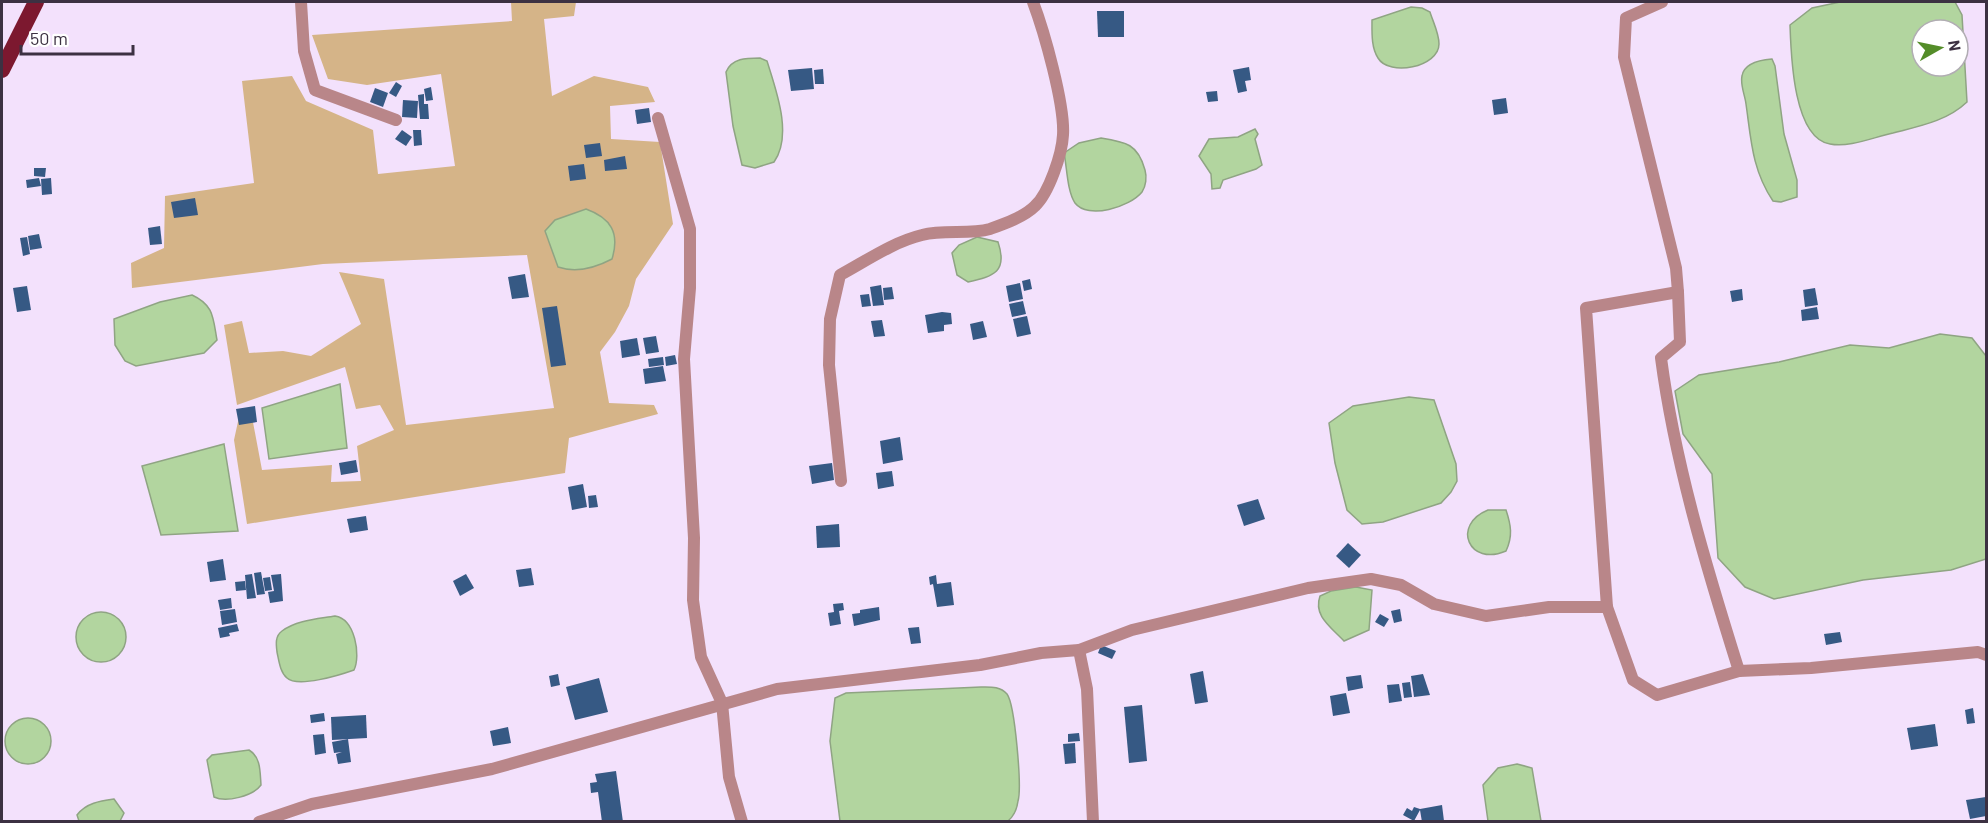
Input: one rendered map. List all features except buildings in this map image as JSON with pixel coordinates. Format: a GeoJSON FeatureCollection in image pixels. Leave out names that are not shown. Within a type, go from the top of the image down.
{"type":"FeatureCollection","features":[{"type":"Feature","properties":{"kind":"highway"},"geometry":{"type":"LineString","coordinates":[[2,70],[36,2]]}},
{"type":"Feature","properties":{"kind":"street"},"geometry":{"type":"LineString","coordinates":[[301,2],[304,51],[315,90],[396,120]]}},
{"type":"Feature","properties":{"kind":"street"},"geometry":{"type":"LineString","coordinates":[[841,481],[829,365],[830,319],[840,276],[893,246],[923,235],[988,230],[1007,222],[1036,206],[1049,184],[1060,155],[1064,134],[1049,55],[1033,2]]}},
{"type":"Feature","properties":{"kind":"street"},"geometry":{"type":"LineString","coordinates":[[1662,2],[1626,18],[1624,57],[1676,268],[1680,342],[1661,358],[1667,403],[1717,599],[1739,671]]}},
{"type":"Feature","properties":{"kind":"street"},"geometry":{"type":"LineString","coordinates":[[658,118],[690,229],[690,288],[684,359],[694,538],[693,600],[700,657],[722,703],[729,777],[742,822]]}},
{"type":"Feature","properties":{"kind":"street"},"geometry":{"type":"LineString","coordinates":[[1678,292],[1586,308],[1607,607],[1632,680],[1657,695],[1739,671],[1810,668],[1978,652],[1986,655]]}},
{"type":"Feature","properties":{"kind":"street"},"geometry":{"type":"LineString","coordinates":[[259,822],[312,804],[492,769],[777,689],[980,665],[1041,653],[1079,650],[1132,630],[1308,588],[1371,579],[1401,585],[1434,604],[1486,616],[1550,608],[1607,607]]}},
{"type":"Feature","properties":{"kind":"street"},"geometry":{"type":"LineString","coordinates":[[1079,650],[1087,689],[1093,822]]}},
{"type":"Feature","properties":{"kind":"shaded area"},"geometry":{"type":"Polygon","coordinates":[[[511,2],[576,2],[574,16],[544,19],[552,96],[594,76],[648,87],[655,102],[610,106],[611,139],[660,142],[673,224],[636,279],[629,306],[615,332],[600,352],[609,403],[654,405],[658,414],[569,438],[565,473],[247,524],[234,440],[239,417],[252,417],[262,470],[332,465],[331,482],[361,481],[357,446],[394,430],[380,405],[356,409],[345,367],[237,405],[224,325],[242,321],[249,353],[283,351],[311,356],[361,324],[339,272],[384,279],[406,425],[554,408],[527,255],[323,264],[132,288],[131,263],[164,248],[165,196],[254,183],[242,81],[292,76],[306,101],[373,130],[378,174],[455,166],[441,74],[367,85],[328,79],[312,35],[512,21],[511,2]]]}},
{"type":"Feature","properties":{"kind":"shaded area"},"geometry":{"type":"Polygon","coordinates":[[[1840,2],[1955,2],[1962,18],[1910,18],[1910,78],[1966,78],[1967,102],[1951,114],[1933,122],[1862,142],[1845,145],[1830,144],[1818,138],[1808,127],[1801,111],[1793,74],[1790,25],[1812,8],[1840,2]]]}},
{"type":"Feature","properties":{"kind":"shaded area"},"geometry":{"type":"Polygon","coordinates":[[[1411,7],[1422,8],[1430,12],[1439,40],[1437,52],[1423,64],[1413,67],[1392,67],[1384,64],[1374,49],[1372,20],[1411,7]]]}},
{"type":"Feature","properties":{"kind":"shaded area"},"geometry":{"type":"Polygon","coordinates":[[[760,58],[767,61],[775,85],[783,126],[780,151],[774,162],[755,168],[742,165],[733,126],[726,72],[736,61],[760,58]]]}},
{"type":"Feature","properties":{"kind":"shaded area"},"geometry":{"type":"Polygon","coordinates":[[[1772,59],[1775,66],[1784,134],[1797,180],[1797,197],[1781,202],[1773,201],[1757,166],[1742,83],[1743,72],[1749,65],[1772,59]]]}},
{"type":"Feature","properties":{"kind":"shaded area"},"geometry":{"type":"Polygon","coordinates":[[[1255,129],[1258,134],[1255,139],[1262,165],[1223,180],[1220,188],[1212,189],[1211,174],[1199,156],[1209,139],[1238,137],[1255,129]]]}},
{"type":"Feature","properties":{"kind":"shaded area"},"geometry":{"type":"Polygon","coordinates":[[[1101,138],[1124,143],[1135,150],[1142,161],[1146,181],[1142,192],[1119,207],[1089,211],[1081,208],[1072,198],[1064,153],[1079,143],[1101,138]]]}},
{"type":"Feature","properties":{"kind":"shaded area"},"geometry":{"type":"Polygon","coordinates":[[[586,209],[602,217],[611,228],[615,241],[612,259],[585,269],[572,270],[558,267],[545,231],[555,220],[586,209]]]}},
{"type":"Feature","properties":{"kind":"shaded area"},"geometry":{"type":"Polygon","coordinates":[[[977,237],[998,242],[1001,252],[1000,266],[992,275],[968,282],[957,275],[952,253],[959,245],[977,237]]]}},
{"type":"Feature","properties":{"kind":"shaded area"},"geometry":{"type":"Polygon","coordinates":[[[192,295],[209,308],[214,325],[217,340],[204,353],[136,366],[125,361],[115,345],[114,319],[160,302],[192,295]]]}},
{"type":"Feature","properties":{"kind":"shaded area"},"geometry":{"type":"Polygon","coordinates":[[[1940,334],[1972,338],[1986,356],[1986,559],[1951,570],[1863,580],[1774,599],[1745,587],[1718,558],[1712,474],[1683,434],[1675,391],[1699,375],[1779,362],[1850,345],[1889,348],[1940,334]]]}},
{"type":"Feature","properties":{"kind":"shaded area"},"geometry":{"type":"Polygon","coordinates":[[[340,384],[347,448],[269,459],[262,408],[340,384]]]}},
{"type":"Feature","properties":{"kind":"shaded area"},"geometry":{"type":"Polygon","coordinates":[[[1409,397],[1434,400],[1456,464],[1457,481],[1441,503],[1383,522],[1362,524],[1347,510],[1335,463],[1329,423],[1353,406],[1409,397]]]}},
{"type":"Feature","properties":{"kind":"shaded area"},"geometry":{"type":"Polygon","coordinates":[[[224,444],[238,531],[161,535],[142,466],[224,444]]]}},
{"type":"Feature","properties":{"kind":"shaded area"},"geometry":{"type":"Polygon","coordinates":[[[1488,510],[1506,510],[1510,540],[1506,551],[1493,554],[1482,553],[1474,549],[1469,542],[1470,525],[1488,510]]]}},
{"type":"Feature","properties":{"kind":"shaded area"},"geometry":{"type":"Polygon","coordinates":[[[1356,587],[1372,590],[1369,630],[1344,641],[1324,621],[1318,603],[1320,596],[1331,591],[1356,587]]]}},
{"type":"Feature","properties":{"kind":"shaded area"},"geometry":{"type":"Polygon","coordinates":[[[101,612],[119,619],[126,637],[119,655],[101,662],[83,655],[76,637],[83,619],[101,612]]]}},
{"type":"Feature","properties":{"kind":"shaded area"},"geometry":{"type":"Polygon","coordinates":[[[335,616],[347,624],[355,638],[357,656],[354,670],[309,681],[292,681],[287,678],[281,670],[277,652],[278,635],[288,627],[301,622],[335,616]]]}},
{"type":"Feature","properties":{"kind":"shaded area"},"geometry":{"type":"Polygon","coordinates":[[[981,687],[1004,691],[1013,713],[1019,793],[1016,810],[1008,821],[840,821],[830,741],[835,698],[846,693],[981,687]]]}},
{"type":"Feature","properties":{"kind":"shaded area"},"geometry":{"type":"Polygon","coordinates":[[[28,718],[44,725],[51,741],[44,757],[28,764],[12,757],[5,741],[12,725],[28,718]]]}},
{"type":"Feature","properties":{"kind":"shaded area"},"geometry":{"type":"Polygon","coordinates":[[[249,750],[258,761],[261,785],[252,792],[239,797],[219,799],[214,797],[207,760],[212,755],[249,750]]]}},
{"type":"Feature","properties":{"kind":"shaded area"},"geometry":{"type":"Polygon","coordinates":[[[1517,764],[1532,768],[1541,821],[1488,821],[1483,785],[1498,768],[1517,764]]]}},
{"type":"Feature","properties":{"kind":"shaded area"},"geometry":{"type":"Polygon","coordinates":[[[114,799],[124,813],[120,821],[79,821],[77,815],[89,805],[114,799]]]}}]}
